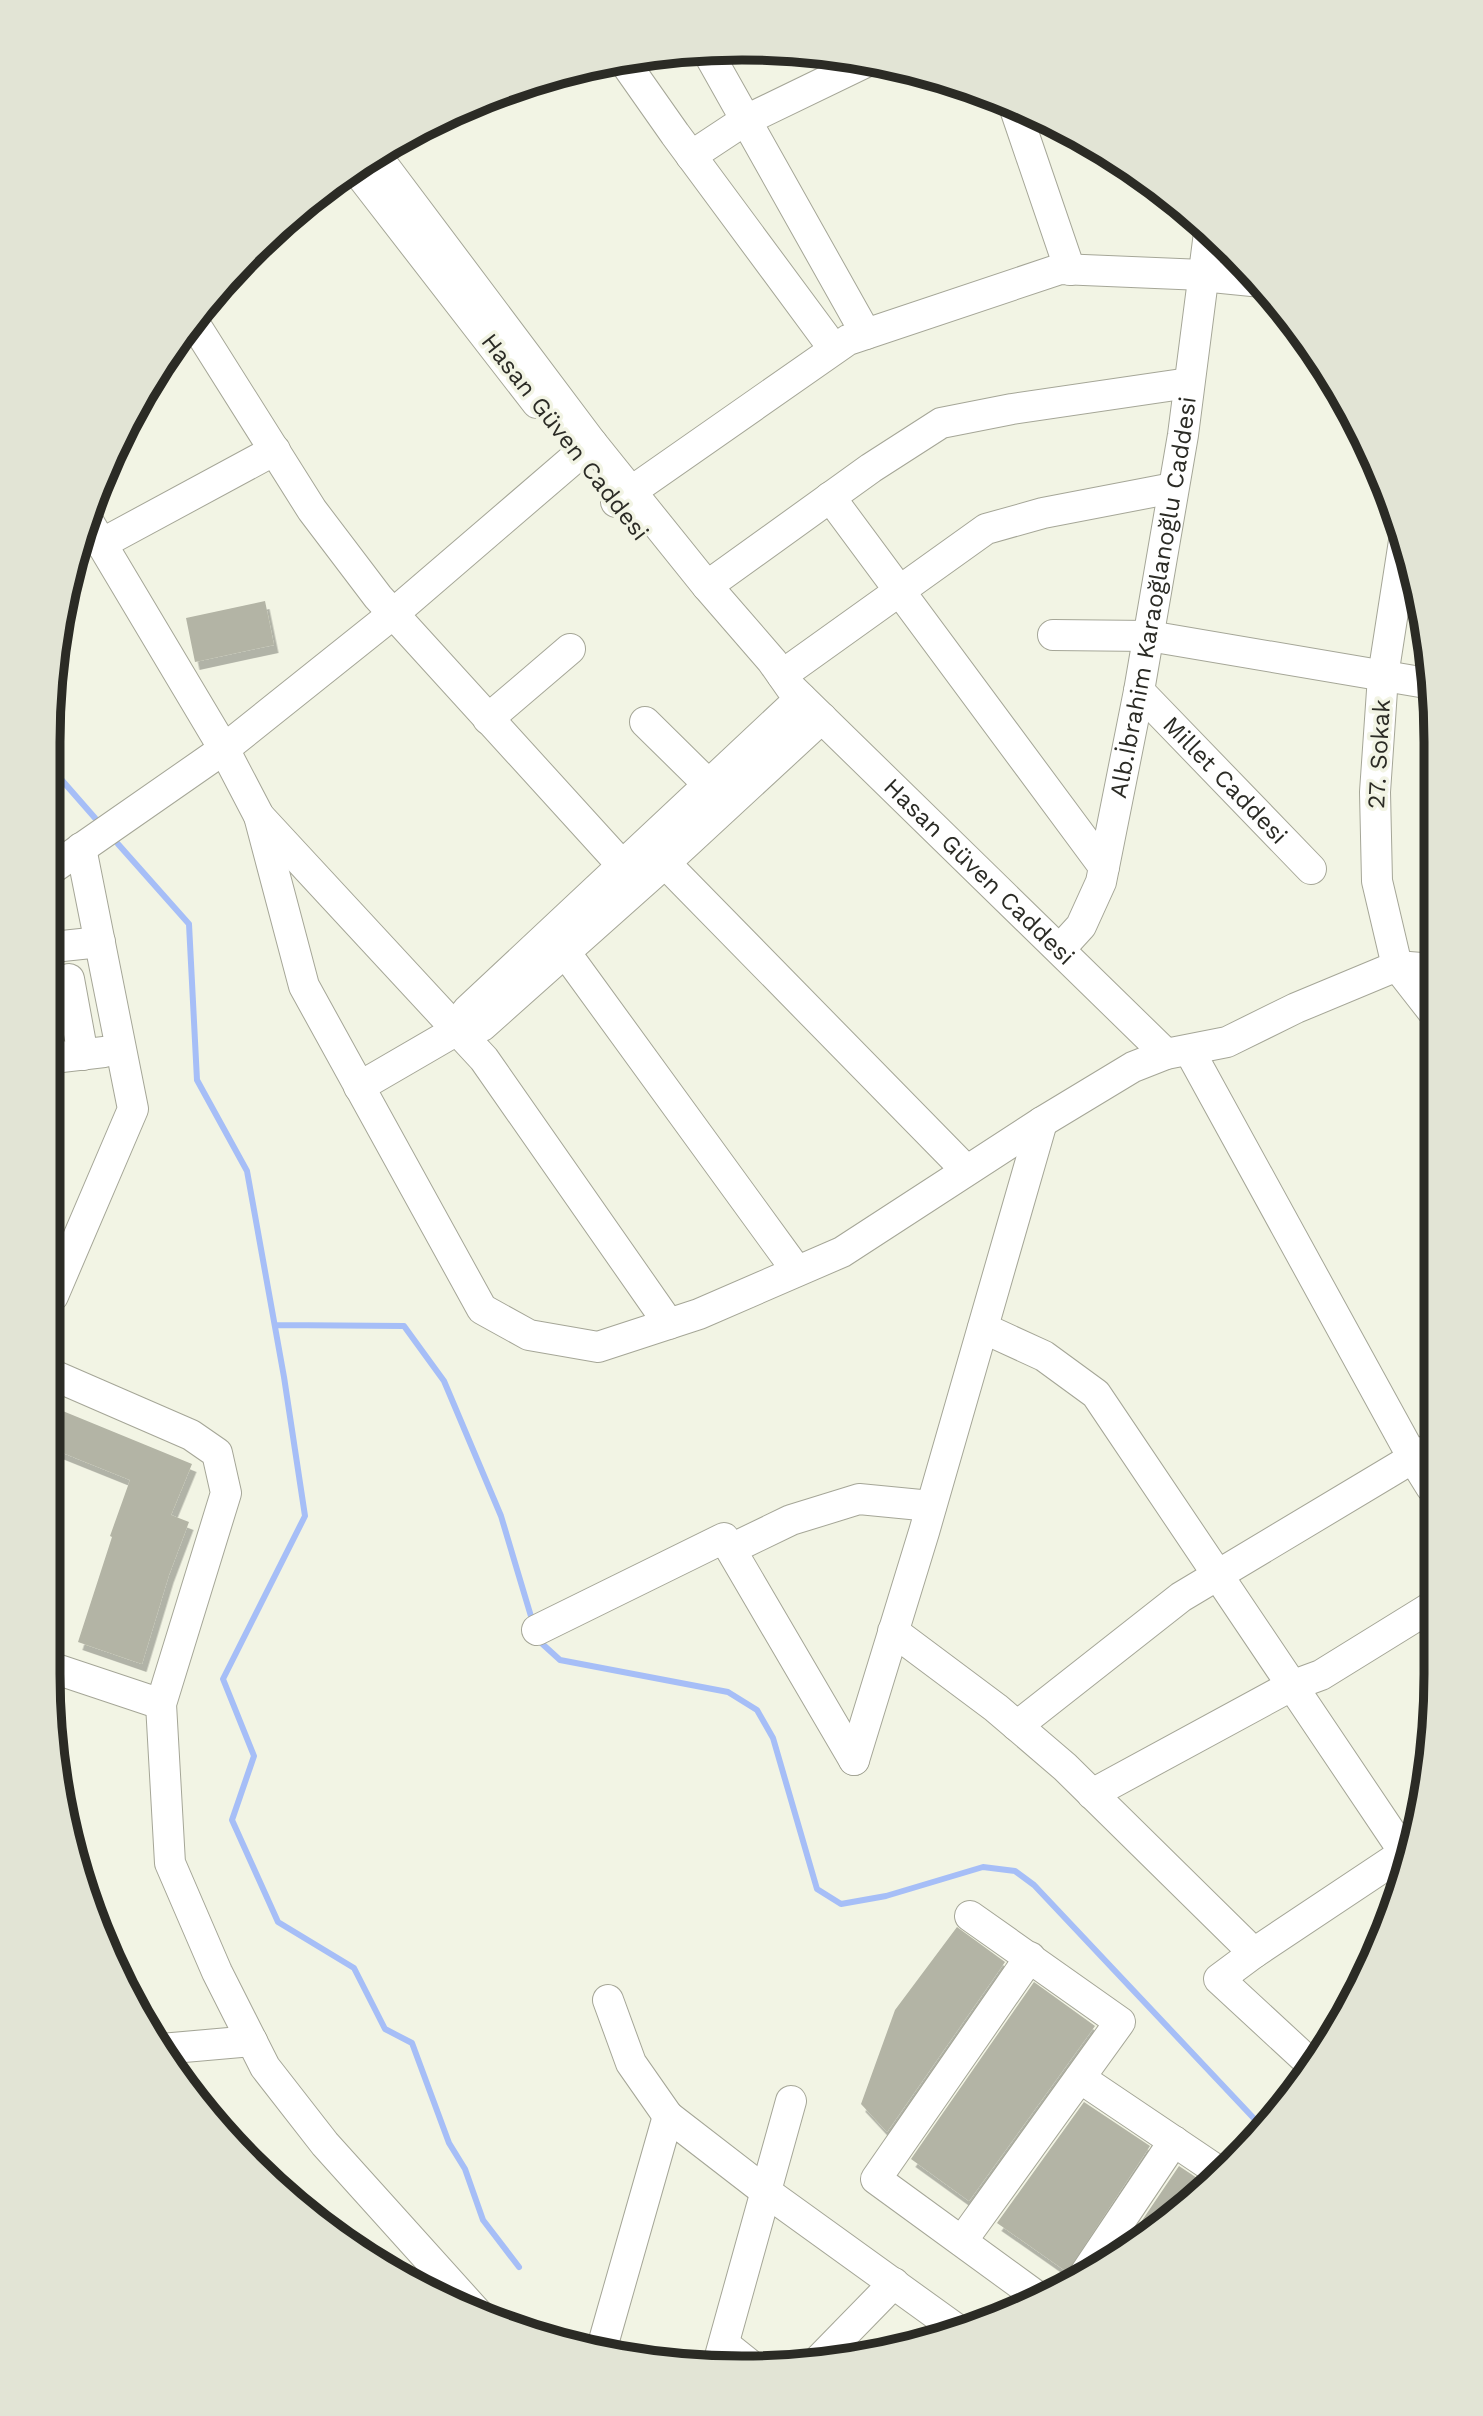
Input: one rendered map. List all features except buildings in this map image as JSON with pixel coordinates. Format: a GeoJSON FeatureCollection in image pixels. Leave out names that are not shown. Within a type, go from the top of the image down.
{"type":"FeatureCollection","features":[{"type":"Feature","properties":{"kind":"street"},"geometry":{"type":"LineString","coordinates":[[712,61],[866,334]]}},
{"type":"Feature","properties":{"kind":"street"},"geometry":{"type":"LineString","coordinates":[[629,69],[834,349]]}},
{"type":"Feature","properties":{"kind":"street"},"geometry":{"type":"LineString","coordinates":[[691,156],[744,121],[852,69]]}},
{"type":"Feature","properties":{"kind":"street"},"geometry":{"type":"LineString","coordinates":[[1018,119],[1070,270]]}},
{"type":"Feature","properties":{"kind":"street","name":"Hasan Güven Caddesi"},"geometry":{"type":"LineString","coordinates":[[381,163],[584,449]]}},
{"type":"Feature","properties":{"kind":"street","name":"Hasan Güven Caddesi"},"geometry":{"type":"LineString","coordinates":[[361,175],[584,449],[707,586],[799,695],[1060,949],[1177,1052],[1422,1453]]}},
{"type":"Feature","properties":{"kind":"street","name":"Alb.İbrahim Karaoğlanoğlu Caddesi"},"geometry":{"type":"LineString","coordinates":[[1060,949],[1082,926],[1101,882],[1149,636],[1189,383],[1207,244]]}},
{"type":"Feature","properties":{"kind":"street"},"geometry":{"type":"LineString","coordinates":[[624,496],[848,340],[1060,269],[1243,280]]}},
{"type":"Feature","properties":{"kind":"street"},"geometry":{"type":"LineString","coordinates":[[198,329],[312,510],[393,614],[488,719],[621,864],[665,863],[966,1170]]}},
{"type":"Feature","properties":{"kind":"street"},"geometry":{"type":"LineString","coordinates":[[707,586],[830,497],[941,423],[1012,408],[1189,383]]}},
{"type":"Feature","properties":{"kind":"street"},"geometry":{"type":"LineString","coordinates":[[60,863],[224,749],[393,614],[584,449]]}},
{"type":"Feature","properties":{"kind":"street"},"geometry":{"type":"LineString","coordinates":[[275,450],[95,533],[224,749],[259,816],[304,986],[482,1309],[529,1335],[597,1347],[699,1314],[842,1252],[966,1170],[1133,1067],[1177,1052],[1227,1042],[1296,1008],[1397,966],[1424,968]]}},
{"type":"Feature","properties":{"kind":"street"},"geometry":{"type":"LineString","coordinates":[[460,1028],[467,1011],[621,864],[709,785],[898,591],[986,529],[1043,513],[1173,488]]}},
{"type":"Feature","properties":{"kind":"street","name":"Hasan Güven Caddesi"},"geometry":{"type":"LineString","coordinates":[[624,496],[759,670],[799,695]]}},
{"type":"Feature","properties":{"kind":"street"},"geometry":{"type":"LineString","coordinates":[[830,497],[1104,867]]}},
{"type":"Feature","properties":{"kind":"street","name":"27. Sokak"},"geometry":{"type":"LineString","coordinates":[[1397,966],[1377,881],[1375,792],[1383,676],[1400,566]]}},
{"type":"Feature","properties":{"kind":"street"},"geometry":{"type":"LineString","coordinates":[[1053,635],[1149,636],[1421,682]]}},
{"type":"Feature","properties":{"kind":"street"},"geometry":{"type":"LineString","coordinates":[[488,719],[570,649]]}},
{"type":"Feature","properties":{"kind":"street","name":"Millet Caddesi"},"geometry":{"type":"LineString","coordinates":[[1139,691],[1311,869]]}},
{"type":"Feature","properties":{"kind":"street"},"geometry":{"type":"LineString","coordinates":[[359,1087],[460,1028],[482,1026],[665,863],[799,695]]}},
{"type":"Feature","properties":{"kind":"street"},"geometry":{"type":"LineString","coordinates":[[645,722],[709,785]]}},
{"type":"Feature","properties":{"kind":"street"},"geometry":{"type":"LineString","coordinates":[[259,816],[460,1028],[670,1324]]}},
{"type":"Feature","properties":{"kind":"street"},"geometry":{"type":"LineString","coordinates":[[60,1280],[133,1109],[81,848]]}},
{"type":"Feature","properties":{"kind":"street"},"geometry":{"type":"LineString","coordinates":[[60,946],[100,942]]}},
{"type":"Feature","properties":{"kind":"street"},"geometry":{"type":"LineString","coordinates":[[565,951],[797,1271]]}},
{"type":"Feature","properties":{"kind":"street"},"geometry":{"type":"LineString","coordinates":[[1397,966],[1424,1000]]}},
{"type":"Feature","properties":{"kind":"street"},"geometry":{"type":"LineString","coordinates":[[69,979],[83,1055]]}},
{"type":"Feature","properties":{"kind":"street"},"geometry":{"type":"LineString","coordinates":[[60,1057],[121,1050]]}},
{"type":"Feature","properties":{"kind":"street"},"geometry":{"type":"LineString","coordinates":[[537,1630],[724,1538],[854,1760],[1042,1122]]}},
{"type":"Feature","properties":{"kind":"street"},"geometry":{"type":"LineString","coordinates":[[983,1328],[1044,1356],[1096,1394],[1401,1846]]}},
{"type":"Feature","properties":{"kind":"street"},"geometry":{"type":"LineString","coordinates":[[60,1378],[191,1436],[217,1453],[226,1493],[160,1704],[170,1863],[217,1972],[265,2067],[325,2144],[462,2296]]}},
{"type":"Feature","properties":{"kind":"street"},"geometry":{"type":"LineString","coordinates":[[1017,1726],[1181,1597],[1422,1453]]}},
{"type":"Feature","properties":{"kind":"street"},"geometry":{"type":"LineString","coordinates":[[731,1549],[791,1520],[859,1499],[931,1506]]}},
{"type":"Feature","properties":{"kind":"street"},"geometry":{"type":"LineString","coordinates":[[1091,1794],[1291,1686],[1321,1675],[1424,1611]]}},
{"type":"Feature","properties":{"kind":"street"},"geometry":{"type":"LineString","coordinates":[[893,1631],[1017,1726],[1254,1953]]}},
{"type":"Feature","properties":{"kind":"street"},"geometry":{"type":"LineString","coordinates":[[60,1670],[160,1704]]}},
{"type":"Feature","properties":{"kind":"street"},"geometry":{"type":"LineString","coordinates":[[1305,2059],[1219,1979],[1398,1858]]}},
{"type":"Feature","properties":{"kind":"street"},"geometry":{"type":"LineString","coordinates":[[962,2241],[1120,2022],[970,1916]]}},
{"type":"Feature","properties":{"kind":"street"},"geometry":{"type":"LineString","coordinates":[[1030,1957],[876,2179],[1031,2292]]}},
{"type":"Feature","properties":{"kind":"street"},"geometry":{"type":"LineString","coordinates":[[608,2000],[631,2063],[668,2116],[765,2191],[949,2324]]}},
{"type":"Feature","properties":{"kind":"street"},"geometry":{"type":"LineString","coordinates":[[171,2048],[252,2041]]}},
{"type":"Feature","properties":{"kind":"street"},"geometry":{"type":"LineString","coordinates":[[1080,2078],[1212,2168]]}},
{"type":"Feature","properties":{"kind":"street"},"geometry":{"type":"LineString","coordinates":[[721,2356],[791,2101]]}},
{"type":"Feature","properties":{"kind":"street"},"geometry":{"type":"LineString","coordinates":[[604,2342],[668,2116]]}},
{"type":"Feature","properties":{"kind":"street"},"geometry":{"type":"LineString","coordinates":[[1097,2256],[1174,2141]]}},
{"type":"Feature","properties":{"kind":"street"},"geometry":{"type":"LineString","coordinates":[[827,2351],[894,2283]]}},
{"type":"Feature","properties":{"kind":"waterway"},"geometry":{"type":"LineString","coordinates":[[60,778],[95,818]]}},
{"type":"Feature","properties":{"kind":"waterway"},"geometry":{"type":"LineString","coordinates":[[118,844],[189,924],[197,1080],[247,1171],[284,1377],[305,1516],[223,1679],[254,1756],[232,1820],[278,1922],[354,1968],[385,2029],[412,2043],[449,2143],[465,2169],[483,2220],[519,2267]]}},
{"type":"Feature","properties":{"kind":"waterway"},"geometry":{"type":"LineString","coordinates":[[275,1325],[404,1326],[444,1381],[501,1516],[533,1623]]}},
{"type":"Feature","properties":{"kind":"waterway"},"geometry":{"type":"LineString","coordinates":[[538,1640],[560,1660],[728,1692],[757,1710],[773,1738],[817,1889],[841,1904],[886,1896],[983,1867],[1015,1871],[1034,1885],[1256,2121]]}}]}
